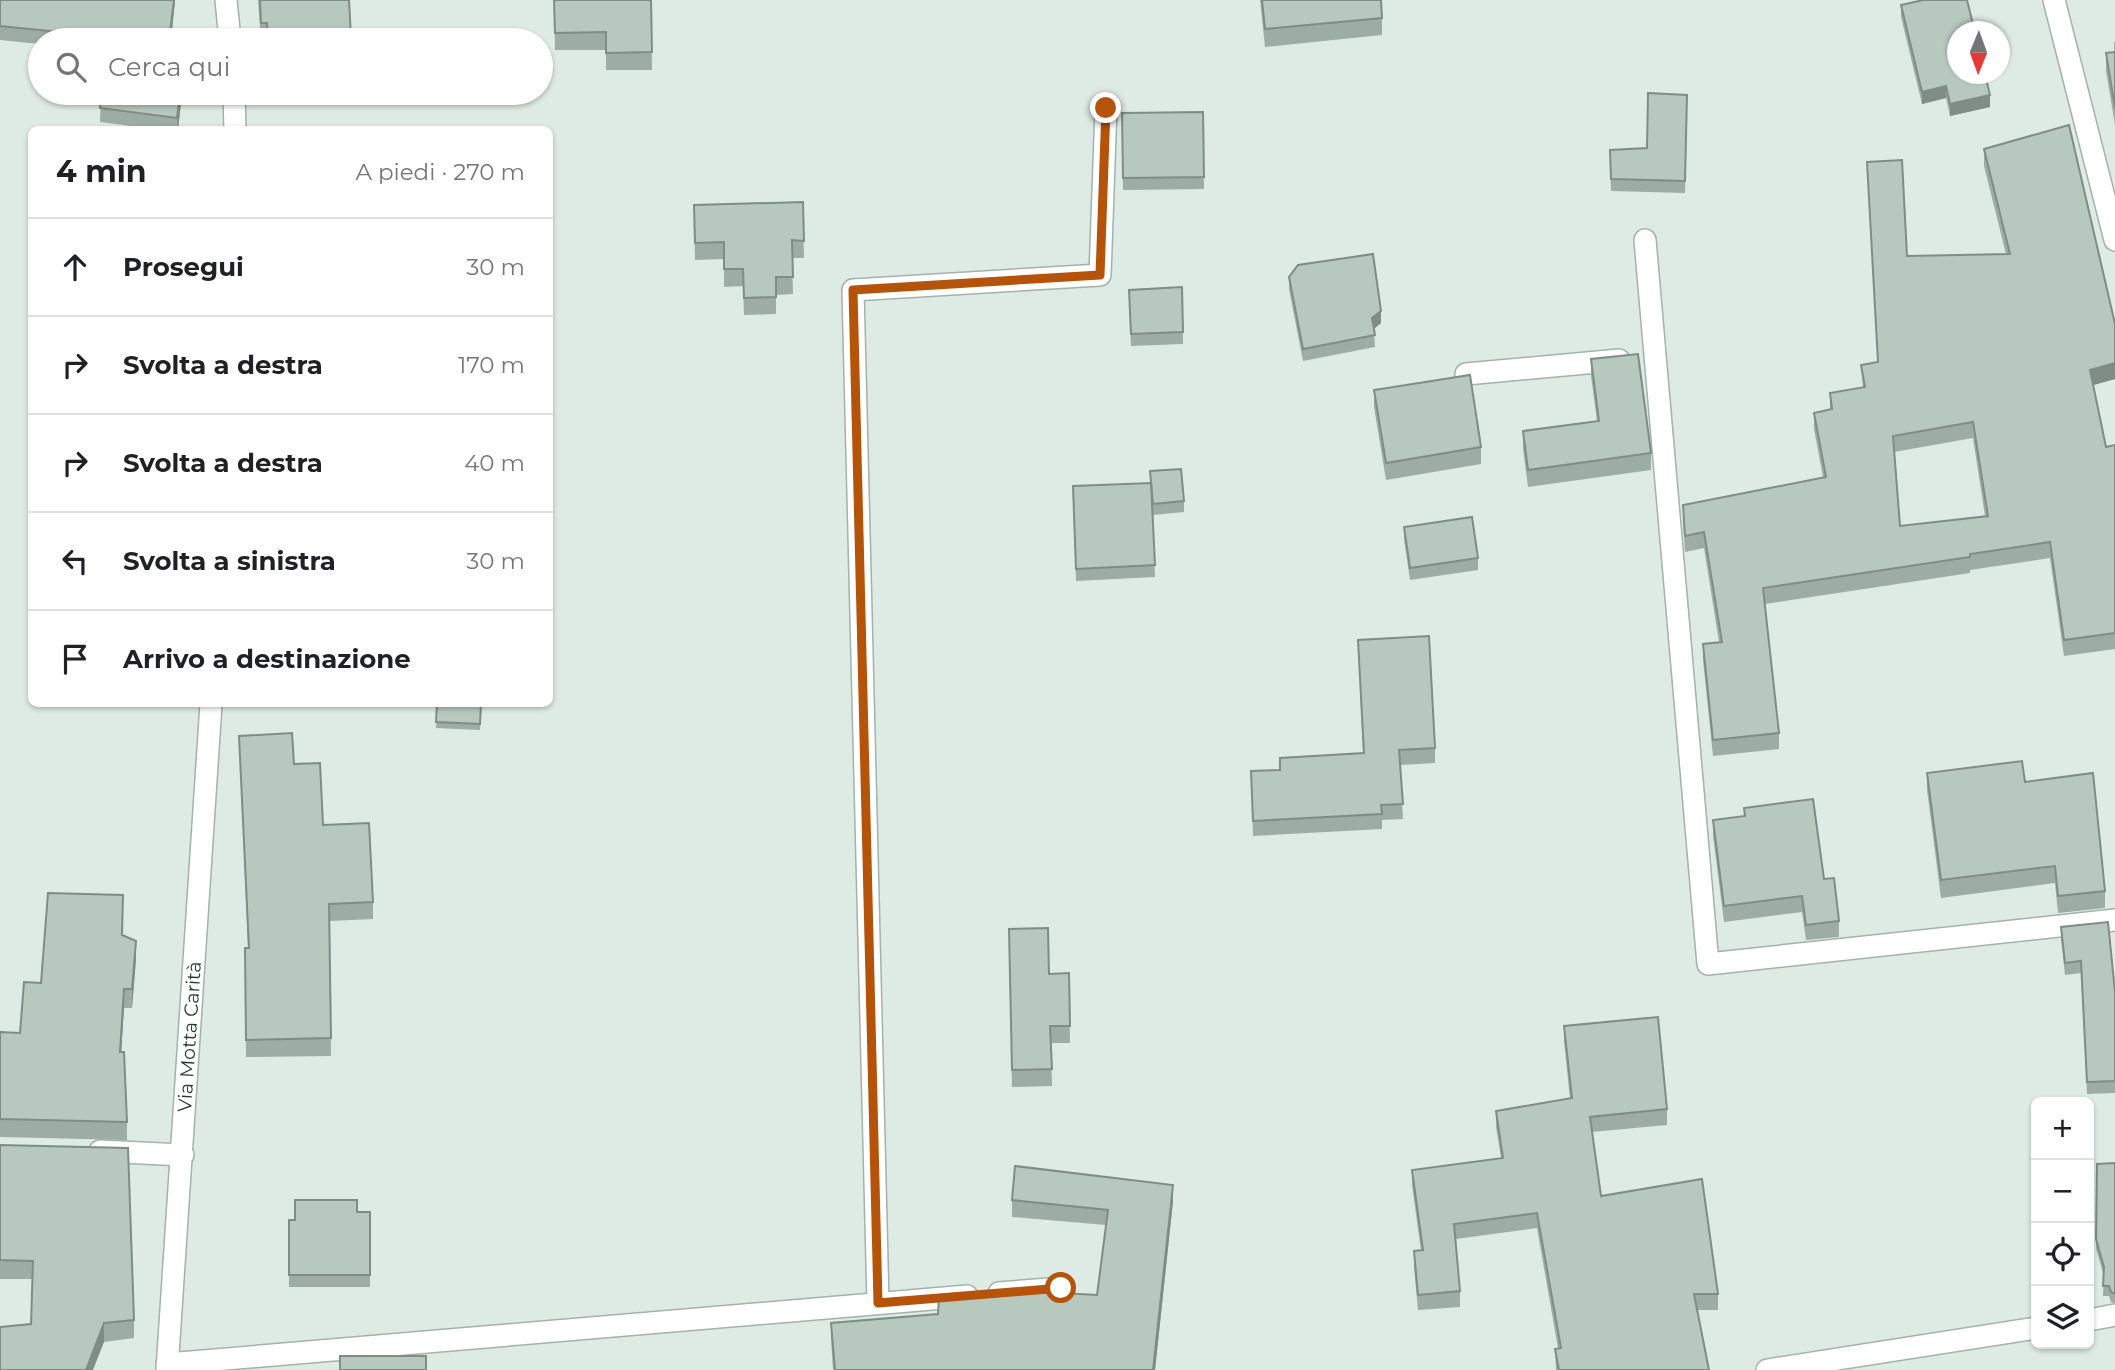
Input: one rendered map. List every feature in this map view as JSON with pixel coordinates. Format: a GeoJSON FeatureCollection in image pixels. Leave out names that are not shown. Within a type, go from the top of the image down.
{"type":"FeatureCollection","features":[{"type":"Feature","properties":{"kind":"street"},"geometry":{"type":"LineString","coordinates":[[226,0],[229,28]]}},
{"type":"Feature","properties":{"kind":"street"},"geometry":{"type":"LineString","coordinates":[[2054,0],[2115,240]]}},
{"type":"Feature","properties":{"kind":"street"},"geometry":{"type":"LineString","coordinates":[[234,105],[235,126]]}},
{"type":"Feature","properties":{"kind":"street"},"geometry":{"type":"LineString","coordinates":[[878,1303],[853,290],[1100,275],[1106,108]]}},
{"type":"Feature","properties":{"kind":"street"},"geometry":{"type":"LineString","coordinates":[[1645,240],[1708,964],[2115,920]]}},
{"type":"Feature","properties":{"kind":"street"},"geometry":{"type":"LineString","coordinates":[[1466,374],[1656,357]]}},
{"type":"Feature","properties":{"kind":"street","name":"Via Motta Carità"},"geometry":{"type":"LineString","coordinates":[[167,1367],[211,707]]}},
{"type":"Feature","properties":{"kind":"street"},"geometry":{"type":"LineString","coordinates":[[81,1151],[183,1155]]}},
{"type":"Feature","properties":{"kind":"street"},"geometry":{"type":"LineString","coordinates":[[167,1367],[1061,1288]]}},
{"type":"Feature","properties":{"kind":"street"},"geometry":{"type":"LineString","coordinates":[[2094,1319],[2115,1315]]}},
{"type":"Feature","properties":{"kind":"street"},"geometry":{"type":"LineString","coordinates":[[1767,1370],[2031,1329]]}},
{"type":"Feature","properties":{"kind":"building"},"geometry":{"type":"Polygon","coordinates":[[[0,0],[174,0],[170,28],[28,29],[0,26],[0,0]]]}},
{"type":"Feature","properties":{"kind":"building"},"geometry":{"type":"Polygon","coordinates":[[[260,0],[349,0],[351,28],[267,28],[267,23],[261,23],[260,0]]]}},
{"type":"Feature","properties":{"kind":"building"},"geometry":{"type":"Polygon","coordinates":[[[554,0],[651,0],[652,52],[606,53],[606,32],[555,33],[554,0]]]}},
{"type":"Feature","properties":{"kind":"building"},"geometry":{"type":"Polygon","coordinates":[[[1262,0],[1381,0],[1382,18],[1265,29],[1262,0]]]}},
{"type":"Feature","properties":{"kind":"building"},"geometry":{"type":"Polygon","coordinates":[[[1923,0],[1967,0],[1972,21],[1947,21],[1947,84],[1987,84],[1990,95],[1950,104],[1946,86],[1922,92],[1901,5],[1923,0]]]}},
{"type":"Feature","properties":{"kind":"building"},"geometry":{"type":"Polygon","coordinates":[[[2115,52],[2115,108],[2106,53],[2115,52]]]}},
{"type":"Feature","properties":{"kind":"building"},"geometry":{"type":"Polygon","coordinates":[[[1648,93],[1687,95],[1685,181],[1611,179],[1610,150],[1647,148],[1648,93]]]}},
{"type":"Feature","properties":{"kind":"building"},"geometry":{"type":"Polygon","coordinates":[[[100,105],[179,105],[177,118],[100,108],[100,105]]]}},
{"type":"Feature","properties":{"kind":"building"},"geometry":{"type":"Polygon","coordinates":[[[1203,112],[1204,177],[1123,178],[1122,113],[1203,112]]]}},
{"type":"Feature","properties":{"kind":"building"},"geometry":{"type":"Polygon","coordinates":[[[2069,125],[2115,324],[2115,363],[2090,370],[2106,447],[2115,445],[2115,633],[2064,640],[2050,542],[1970,554],[1970,557],[1763,588],[1779,733],[1713,740],[1703,644],[1722,642],[1704,532],[1685,536],[1683,505],[1826,477],[1814,413],[1832,409],[1830,393],[1865,387],[1861,365],[1878,362],[1867,162],[1902,160],[1907,256],[2010,254],[1984,149],[2069,125]],[[1973,422],[1893,436],[1900,526],[1988,516],[1973,422]]]}},
{"type":"Feature","properties":{"kind":"building"},"geometry":{"type":"Polygon","coordinates":[[[803,202],[804,241],[792,240],[793,277],[776,277],[776,297],[744,298],[743,269],[724,269],[724,242],[695,243],[694,205],[803,202]]]}},
{"type":"Feature","properties":{"kind":"building"},"geometry":{"type":"Polygon","coordinates":[[[1373,254],[1381,311],[1372,318],[1375,335],[1303,349],[1289,277],[1298,265],[1373,254]]]}},
{"type":"Feature","properties":{"kind":"building"},"geometry":{"type":"Polygon","coordinates":[[[1182,287],[1183,332],[1131,334],[1129,290],[1182,287]]]}},
{"type":"Feature","properties":{"kind":"building"},"geometry":{"type":"Polygon","coordinates":[[[1638,354],[1651,453],[1528,470],[1523,431],[1599,421],[1591,359],[1638,354]]]}},
{"type":"Feature","properties":{"kind":"building"},"geometry":{"type":"Polygon","coordinates":[[[1470,375],[1481,447],[1386,463],[1374,390],[1470,375]]]}},
{"type":"Feature","properties":{"kind":"building"},"geometry":{"type":"Polygon","coordinates":[[[1181,469],[1184,501],[1153,504],[1150,471],[1181,469]]]}},
{"type":"Feature","properties":{"kind":"building"},"geometry":{"type":"Polygon","coordinates":[[[1151,483],[1155,565],[1076,569],[1073,486],[1151,483]]]}},
{"type":"Feature","properties":{"kind":"building"},"geometry":{"type":"Polygon","coordinates":[[[1472,517],[1478,558],[1410,568],[1404,527],[1472,517]]]}},
{"type":"Feature","properties":{"kind":"building"},"geometry":{"type":"Polygon","coordinates":[[[1429,636],[1435,748],[1399,750],[1403,804],[1381,805],[1382,814],[1253,821],[1251,771],[1280,770],[1280,758],[1364,753],[1358,640],[1429,636]]]}},
{"type":"Feature","properties":{"kind":"building"},"geometry":{"type":"Polygon","coordinates":[[[437,707],[481,707],[480,724],[436,722],[437,707]]]}},
{"type":"Feature","properties":{"kind":"building"},"geometry":{"type":"Polygon","coordinates":[[[292,733],[294,764],[320,763],[323,825],[369,823],[373,902],[329,904],[331,1038],[246,1040],[245,948],[249,948],[239,736],[292,733]]]}},
{"type":"Feature","properties":{"kind":"building"},"geometry":{"type":"Polygon","coordinates":[[[2022,761],[2025,782],[2093,773],[2105,891],[2058,896],[2055,866],[1941,880],[1927,773],[2022,761]]]}},
{"type":"Feature","properties":{"kind":"building"},"geometry":{"type":"Polygon","coordinates":[[[1813,799],[1824,879],[1834,878],[1839,921],[1806,925],[1802,896],[1724,906],[1713,820],[1745,816],[1744,808],[1813,799]]]}},
{"type":"Feature","properties":{"kind":"building"},"geometry":{"type":"Polygon","coordinates":[[[48,893],[123,895],[122,935],[136,941],[132,989],[124,989],[120,1052],[124,1052],[127,1122],[0,1119],[0,1032],[20,1033],[24,982],[41,983],[48,893]]]}},
{"type":"Feature","properties":{"kind":"building"},"geometry":{"type":"Polygon","coordinates":[[[2108,922],[2115,992],[2115,1081],[2087,1082],[2081,961],[2065,963],[2061,927],[2108,922]]]}},
{"type":"Feature","properties":{"kind":"building"},"geometry":{"type":"Polygon","coordinates":[[[1048,928],[1049,974],[1069,973],[1070,1026],[1050,1026],[1052,1069],[1012,1070],[1009,929],[1048,928]]]}},
{"type":"Feature","properties":{"kind":"building"},"geometry":{"type":"Polygon","coordinates":[[[1658,1017],[1667,1109],[1590,1117],[1601,1196],[1702,1179],[1718,1294],[1694,1294],[1709,1370],[1559,1370],[1555,1349],[1561,1348],[1537,1213],[1454,1224],[1460,1291],[1418,1295],[1414,1251],[1423,1250],[1412,1170],[1503,1158],[1496,1111],[1572,1098],[1564,1026],[1658,1017]]]}},
{"type":"Feature","properties":{"kind":"building"},"geometry":{"type":"Polygon","coordinates":[[[0,1145],[128,1148],[134,1320],[104,1323],[86,1370],[0,1370],[0,1327],[31,1324],[33,1261],[0,1260],[0,1145]]]}},
{"type":"Feature","properties":{"kind":"building"},"geometry":{"type":"Polygon","coordinates":[[[2115,1163],[2115,1294],[2109,1286],[2103,1286],[2104,1267],[2096,1239],[2097,1164],[2115,1163]]]}},
{"type":"Feature","properties":{"kind":"building"},"geometry":{"type":"Polygon","coordinates":[[[1015,1166],[1173,1185],[1153,1370],[835,1370],[831,1323],[938,1314],[939,1296],[1005,1290],[1097,1295],[1108,1210],[1012,1200],[1015,1166]]]}},
{"type":"Feature","properties":{"kind":"building"},"geometry":{"type":"Polygon","coordinates":[[[295,1200],[357,1200],[357,1212],[370,1212],[370,1275],[289,1275],[289,1220],[295,1220],[295,1200]]]}},
{"type":"Feature","properties":{"kind":"building"},"geometry":{"type":"Polygon","coordinates":[[[340,1356],[426,1356],[426,1370],[340,1370],[340,1356]]]}},
{"type":"Feature","properties":{"kind":"route"},"geometry":{"type":"LineString","coordinates":[[1061,1288],[878,1303],[853,290],[1100,275],[1106,108]]}}]}
